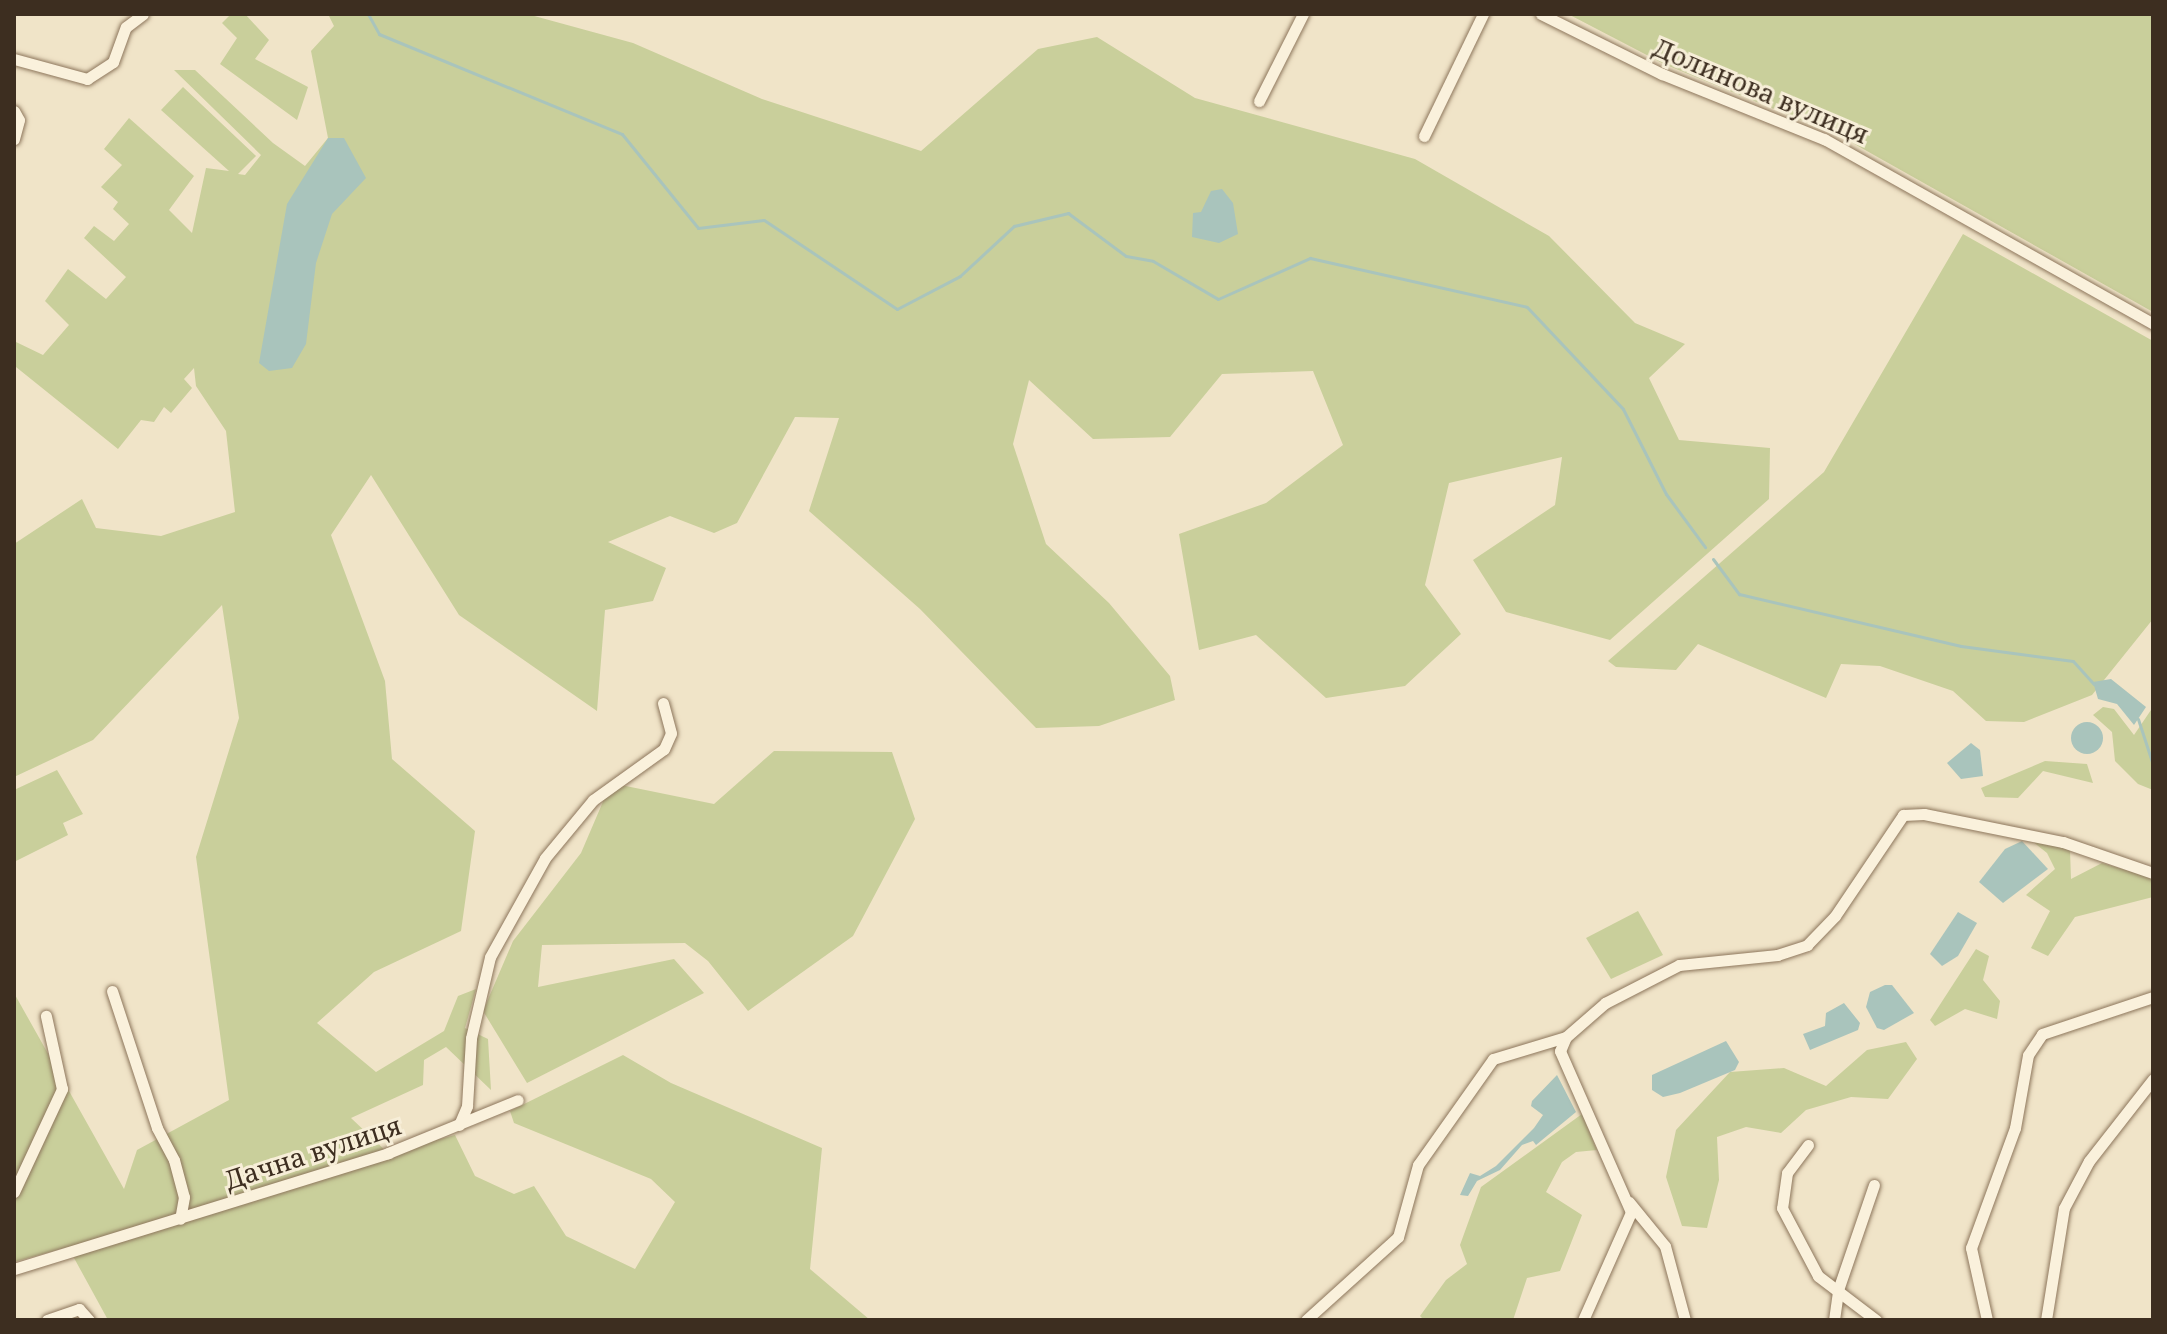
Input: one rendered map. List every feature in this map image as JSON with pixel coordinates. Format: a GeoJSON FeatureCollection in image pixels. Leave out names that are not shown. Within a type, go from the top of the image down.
{"type":"FeatureCollection","features":[{"type":"Feature","properties":{"kind":"street"},"geometry":{"type":"LineString","coordinates":[[14,59],[87,79],[113,62],[126,27],[143,14]]}},
{"type":"Feature","properties":{"kind":"street"},"geometry":{"type":"LineString","coordinates":[[1259,101],[1303,14]]}},
{"type":"Feature","properties":{"kind":"street"},"geometry":{"type":"LineString","coordinates":[[1424,136],[1483,14]]}},
{"type":"Feature","properties":{"kind":"street","name":"Долинова вулиця"},"geometry":{"type":"LineString","coordinates":[[1541,14],[1662,74],[1824,139],[1958,219],[2153,324]]}},
{"type":"Feature","properties":{"kind":"street"},"geometry":{"type":"LineString","coordinates":[[14,111],[19,120],[14,139]]}},
{"type":"Feature","properties":{"kind":"street"},"geometry":{"type":"LineString","coordinates":[[458,1126],[467,1106],[471,1038],[490,957],[545,858],[593,800],[664,749],[671,733],[663,703]]}},
{"type":"Feature","properties":{"kind":"street"},"geometry":{"type":"LineString","coordinates":[[1306,1320],[1398,1237],[1418,1165],[1493,1059],[1566,1037],[1605,1003],[1679,965],[1777,955],[1807,945],[1835,916],[1903,815],[1924,814],[2063,842],[2153,873]]}},
{"type":"Feature","properties":{"kind":"street"},"geometry":{"type":"LineString","coordinates":[[112,991],[157,1128],[174,1160],[184,1197],[180,1219]]}},
{"type":"Feature","properties":{"kind":"street"},"geometry":{"type":"LineString","coordinates":[[1987,1320],[1971,1248],[2015,1128],[2028,1055],[2042,1034],[2153,997]]}},
{"type":"Feature","properties":{"kind":"street"},"geometry":{"type":"LineString","coordinates":[[14,1192],[62,1089],[46,1016]]}},
{"type":"Feature","properties":{"kind":"street"},"geometry":{"type":"LineString","coordinates":[[1566,1037],[1560,1051],[1631,1212],[1583,1320]]}},
{"type":"Feature","properties":{"kind":"street"},"geometry":{"type":"LineString","coordinates":[[2046,1320],[2064,1208],[2089,1161],[2153,1079]]}},
{"type":"Feature","properties":{"kind":"street","name":"Дачна вулиця"},"geometry":{"type":"LineString","coordinates":[[14,1269],[180,1219],[458,1126],[518,1100]]}},
{"type":"Feature","properties":{"kind":"street"},"geometry":{"type":"LineString","coordinates":[[1808,1145],[1787,1173],[1782,1208],[1818,1276],[1876,1320]]}},
{"type":"Feature","properties":{"kind":"street"},"geometry":{"type":"LineString","coordinates":[[1834,1320],[1838,1290],[1874,1185]]}},
{"type":"Feature","properties":{"kind":"street"},"geometry":{"type":"LineString","coordinates":[[1626,1199],[1665,1246],[1685,1320]]}},
{"type":"Feature","properties":{"kind":"street"},"geometry":{"type":"LineString","coordinates":[[47,1320],[79,1309],[89,1320]]}},
{"type":"Feature","properties":{"kind":"green space"},"geometry":{"type":"Polygon","coordinates":[[[231,14],[245,14],[269,40],[255,59],[308,87],[297,120],[220,64],[237,38],[222,23],[231,14]]]}},
{"type":"Feature","properties":{"kind":"green space"},"geometry":{"type":"Polygon","coordinates":[[[328,14],[527,14],[633,43],[762,99],[921,151],[1038,49],[1097,37],[1195,98],[1415,159],[1549,236],[1635,323],[1685,344],[1649,378],[1679,440],[1770,448],[1769,499],[1610,640],[1506,612],[1473,560],[1555,505],[1562,457],[1449,483],[1425,585],[1461,634],[1405,686],[1326,698],[1256,635],[1199,650],[1179,534],[1266,503],[1343,445],[1313,371],[1222,374],[1170,437],[1093,439],[1029,380],[1013,444],[1046,544],[1109,603],[1170,676],[1175,700],[1099,726],[1036,728],[920,609],[809,511],[839,418],[795,417],[737,523],[714,533],[670,516],[608,542],[666,568],[653,601],[605,610],[597,711],[459,615],[371,475],[331,535],[385,681],[392,759],[475,831],[461,931],[374,972],[317,1023],[376,1072],[444,1031],[458,996],[476,989],[465,1028],[488,1039],[491,1090],[446,1047],[424,1060],[423,1085],[351,1118],[388,1153],[455,1135],[475,1176],[514,1194],[534,1186],[566,1236],[635,1269],[675,1202],[651,1179],[514,1123],[510,1111],[623,1055],[671,1083],[822,1148],[810,1269],[870,1320],[108,1320],[68,1247],[14,1262],[14,993],[124,1189],[137,1150],[229,1100],[196,857],[239,718],[222,605],[93,740],[14,777],[14,544],[82,499],[96,528],[161,536],[235,512],[226,431],[196,386],[194,368],[184,379],[192,388],[171,413],[164,407],[154,422],[141,420],[118,449],[16,367],[16,342],[43,355],[69,325],[45,301],[68,269],[106,299],[126,277],[84,238],[94,226],[114,241],[129,224],[113,209],[118,202],[101,187],[122,165],[104,149],[129,118],[194,176],[169,210],[192,233],[206,168],[229,171],[161,110],[183,87],[256,156],[238,174],[245,175],[261,155],[174,70],[195,70],[273,143],[305,166],[328,138],[311,51],[334,26],[328,14]]]}},
{"type":"Feature","properties":{"kind":"green space"},"geometry":{"type":"Polygon","coordinates":[[[1568,14],[2153,14],[2153,312],[1842,137],[1664,64],[1568,14]]]}},
{"type":"Feature","properties":{"kind":"green space"},"geometry":{"type":"Polygon","coordinates":[[[1963,234],[2153,341],[2153,619],[2092,695],[2024,722],[1986,721],[1953,691],[1880,666],[1841,664],[1826,698],[1698,644],[1676,670],[1616,667],[1608,661],[1824,472],[1963,234]]]}},
{"type":"Feature","properties":{"kind":"green space"},"geometry":{"type":"Polygon","coordinates":[[[2103,707],[2114,709],[2134,735],[2153,707],[2153,790],[2138,784],[2115,761],[2112,732],[2093,715],[2103,707]]]}},
{"type":"Feature","properties":{"kind":"green space"},"geometry":{"type":"Polygon","coordinates":[[[774,751],[892,752],[915,819],[853,936],[748,1011],[708,961],[685,943],[542,945],[538,987],[674,959],[704,993],[527,1083],[483,1011],[513,941],[581,853],[611,783],[714,804],[774,751]]]}},
{"type":"Feature","properties":{"kind":"green space"},"geometry":{"type":"Polygon","coordinates":[[[2045,761],[2087,764],[2093,783],[2043,771],[2018,798],[1985,797],[1981,788],[2045,761]]]}},
{"type":"Feature","properties":{"kind":"green space"},"geometry":{"type":"Polygon","coordinates":[[[57,770],[83,814],[63,823],[68,835],[14,862],[14,790],[57,770]]]}},
{"type":"Feature","properties":{"kind":"green space"},"geometry":{"type":"Polygon","coordinates":[[[2027,837],[2070,850],[2071,879],[2102,863],[2153,878],[2153,897],[2075,917],[2048,956],[2031,948],[2050,911],[2026,895],[2055,869],[2047,853],[2027,837]]]}},
{"type":"Feature","properties":{"kind":"green space"},"geometry":{"type":"Polygon","coordinates":[[[1638,911],[1663,955],[1611,979],[1586,938],[1638,911]]]}},
{"type":"Feature","properties":{"kind":"green space"},"geometry":{"type":"Polygon","coordinates":[[[1976,949],[1989,956],[1983,980],[2000,1001],[1997,1019],[1965,1009],[1935,1026],[1930,1020],[1976,949]]]}},
{"type":"Feature","properties":{"kind":"green space"},"geometry":{"type":"Polygon","coordinates":[[[1906,1042],[1917,1059],[1888,1099],[1851,1097],[1806,1110],[1781,1133],[1746,1127],[1717,1137],[1719,1180],[1707,1228],[1682,1226],[1666,1177],[1676,1130],[1730,1072],[1784,1068],[1826,1086],[1867,1050],[1906,1042]]]}},
{"type":"Feature","properties":{"kind":"green space"},"geometry":{"type":"Polygon","coordinates":[[[1582,1114],[1597,1150],[1576,1152],[1562,1162],[1546,1192],[1582,1215],[1560,1271],[1527,1278],[1513,1320],[1424,1320],[1420,1316],[1446,1280],[1467,1264],[1460,1245],[1481,1187],[1582,1114]]]}},
{"type":"Feature","properties":{"kind":"water"},"geometry":{"type":"Polygon","coordinates":[[[328,138],[344,138],[366,178],[332,214],[316,263],[306,344],[292,368],[269,371],[259,363],[287,204],[328,138]]]}},
{"type":"Feature","properties":{"kind":"water"},"geometry":{"type":"Polygon","coordinates":[[[1222,189],[1233,203],[1238,234],[1219,243],[1192,237],[1193,213],[1201,212],[1211,191],[1222,189]]]}},
{"type":"Feature","properties":{"kind":"water"},"geometry":{"type":"Polygon","coordinates":[[[2111,679],[2146,707],[2134,725],[2117,704],[2098,699],[2093,682],[2111,679]]]}},
{"type":"Feature","properties":{"kind":"water"},"geometry":{"type":"Polygon","coordinates":[[[2087,722],[2098,727],[2103,738],[2098,749],[2087,754],[2076,749],[2071,738],[2076,727],[2087,722]]]}},
{"type":"Feature","properties":{"kind":"water"},"geometry":{"type":"Polygon","coordinates":[[[1971,743],[1980,750],[1983,776],[1961,779],[1947,763],[1971,743]]]}},
{"type":"Feature","properties":{"kind":"water"},"geometry":{"type":"Polygon","coordinates":[[[2022,841],[2048,869],[2003,903],[1979,882],[2005,849],[2022,841]]]}},
{"type":"Feature","properties":{"kind":"water"},"geometry":{"type":"Polygon","coordinates":[[[1958,912],[1977,923],[1958,956],[1942,966],[1930,954],[1958,912]]]}},
{"type":"Feature","properties":{"kind":"water"},"geometry":{"type":"Polygon","coordinates":[[[1892,985],[1914,1013],[1884,1030],[1877,1028],[1866,1007],[1870,992],[1892,985]]]}},
{"type":"Feature","properties":{"kind":"water"},"geometry":{"type":"Polygon","coordinates":[[[1844,1003],[1860,1023],[1858,1030],[1810,1050],[1803,1034],[1825,1026],[1826,1013],[1844,1003]]]}},
{"type":"Feature","properties":{"kind":"water"},"geometry":{"type":"Polygon","coordinates":[[[1726,1041],[1739,1062],[1735,1070],[1680,1093],[1663,1097],[1652,1090],[1652,1075],[1726,1041]]]}},
{"type":"Feature","properties":{"kind":"water"},"geometry":{"type":"Polygon","coordinates":[[[1557,1075],[1576,1112],[1536,1145],[1533,1141],[1522,1145],[1500,1170],[1477,1181],[1468,1196],[1460,1195],[1470,1173],[1480,1176],[1496,1166],[1534,1128],[1543,1115],[1531,1106],[1532,1101],[1557,1075]]]}},
{"type":"Feature","properties":{"kind":"waterway"},"geometry":{"type":"LineString","coordinates":[[368,14],[379,34],[622,134],[698,228],[764,220],[897,309],[960,276],[1014,226],[1068,213],[1126,256],[1153,261],[1218,299],[1310,258],[1527,307],[1623,409],[1666,494],[1705,547]]}},
{"type":"Feature","properties":{"kind":"waterway"},"geometry":{"type":"LineString","coordinates":[[1713,559],[1739,594],[1961,646],[2073,661],[2094,684]]}},
{"type":"Feature","properties":{"kind":"waterway"},"geometry":{"type":"LineString","coordinates":[[2138,719],[2153,765]]}}]}
